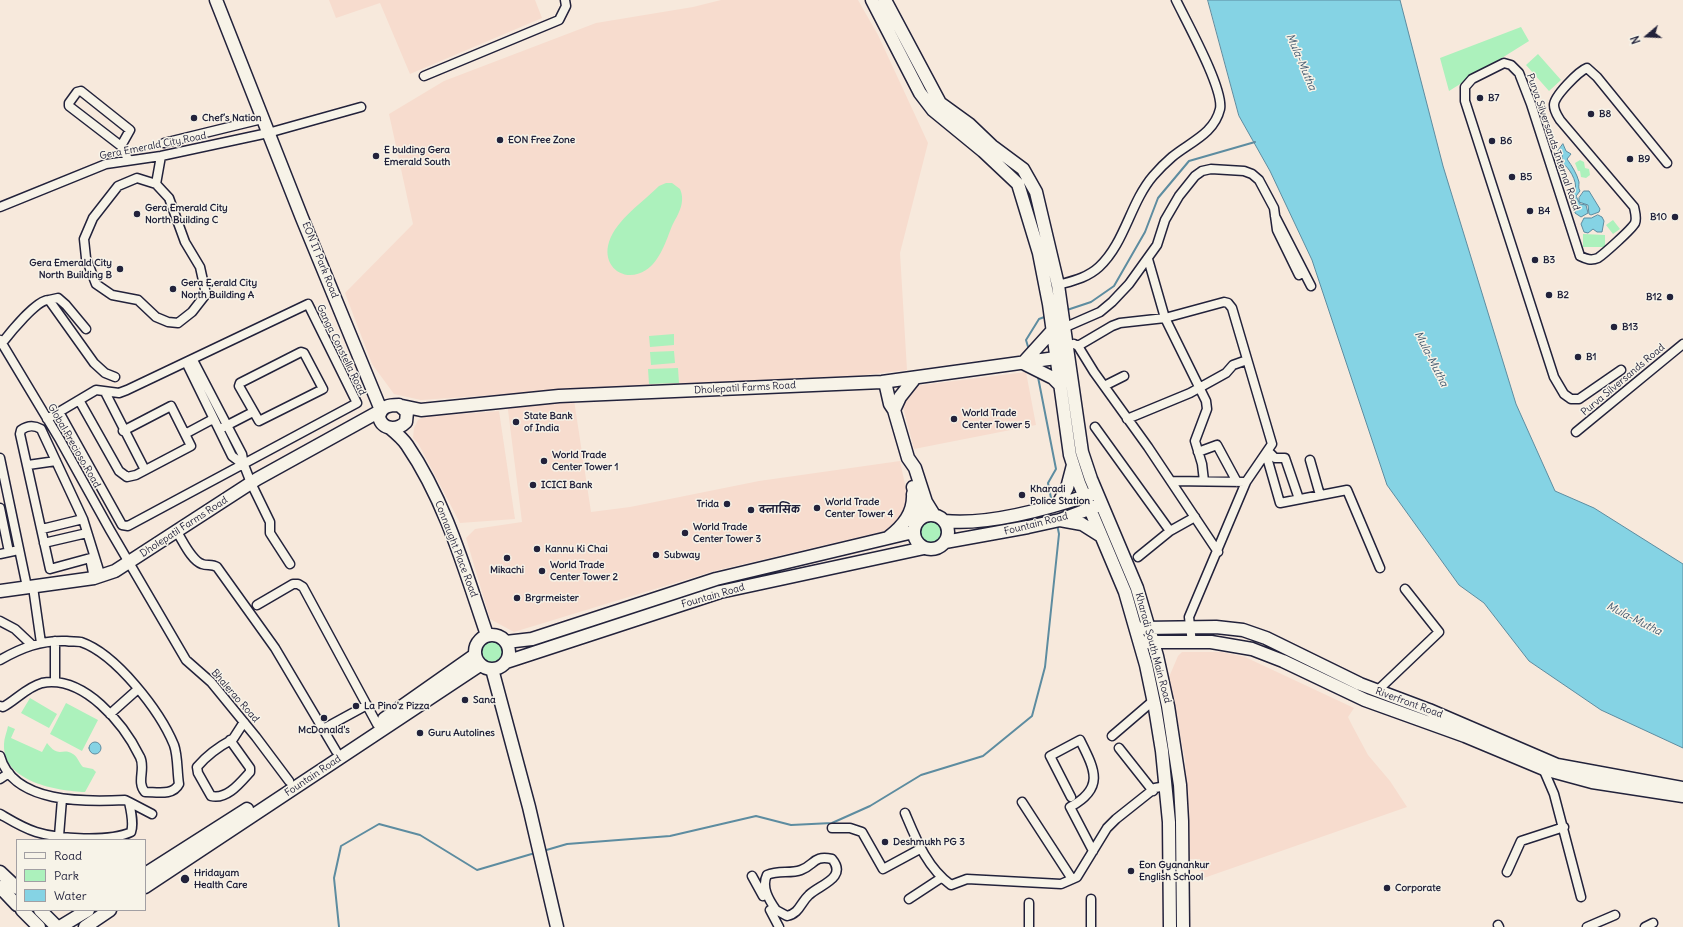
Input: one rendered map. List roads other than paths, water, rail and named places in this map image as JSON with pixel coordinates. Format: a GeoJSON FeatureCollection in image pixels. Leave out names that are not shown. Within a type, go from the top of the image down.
{"type":"FeatureCollection","features":[{"type":"Feature","properties":{"kind":"street","name":"EON IT Park Road"},"geometry":{"type":"LineString","coordinates":[[216,0],[268,133],[381,411]]}},
{"type":"Feature","properties":{"kind":"street"},"geometry":{"type":"LineString","coordinates":[[424,76],[559,20],[566,6],[564,0]]}},
{"type":"Feature","properties":{"kind":"street"},"geometry":{"type":"LineString","coordinates":[[872,0],[920,93],[933,110],[983,151],[1018,184],[1067,351],[1104,386],[1171,481],[1218,552]]}},
{"type":"Feature","properties":{"kind":"street"},"geometry":{"type":"LineString","coordinates":[[884,0],[940,103],[969,124],[992,146],[1023,169],[1036,192],[1041,206],[1058,285],[1056,316],[1067,351]]}},
{"type":"Feature","properties":{"kind":"street"},"geometry":{"type":"LineString","coordinates":[[1058,285],[1079,279],[1099,267],[1110,254],[1122,234],[1152,178],[1173,156],[1200,139],[1208,131],[1217,116],[1220,103],[1213,78],[1176,0]]}},
{"type":"Feature","properties":{"kind":"street","name":"Purva Silversands Internal Road"},"geometry":{"type":"LineString","coordinates":[[1621,370],[1579,399],[1571,399],[1564,394],[1554,377],[1465,101],[1464,87],[1472,79],[1504,63],[1511,65],[1520,73],[1580,256],[1588,260],[1598,258],[1622,236],[1634,224],[1636,215],[1634,207],[1560,120],[1555,112],[1554,104],[1558,96],[1581,70],[1587,68],[1597,77],[1667,163]]}},
{"type":"Feature","properties":{"kind":"street"},"geometry":{"type":"LineString","coordinates":[[121,146],[130,130],[81,91],[77,92],[69,103],[69,106],[121,146],[128,159]]}},
{"type":"Feature","properties":{"kind":"street","name":"Gera Emerald City Road"},"geometry":{"type":"LineString","coordinates":[[0,207],[106,164],[128,159],[161,156],[268,133],[361,107]]}},
{"type":"Feature","properties":{"kind":"street"},"geometry":{"type":"LineString","coordinates":[[164,143],[188,134],[262,118]]}},
{"type":"Feature","properties":{"kind":"street"},"geometry":{"type":"LineString","coordinates":[[188,134],[193,149]]}},
{"type":"Feature","properties":{"kind":"street"},"geometry":{"type":"LineString","coordinates":[[156,184],[161,156]]}},
{"type":"Feature","properties":{"kind":"street"},"geometry":{"type":"LineString","coordinates":[[1059,384],[1053,378],[1023,363],[1056,316],[1100,312],[1112,302],[1148,259],[1157,245],[1171,207],[1195,176],[1202,172],[1220,169],[1244,170],[1259,180],[1269,197],[1275,215],[1277,230],[1299,275]]}},
{"type":"Feature","properties":{"kind":"street"},"geometry":{"type":"LineString","coordinates":[[138,178],[156,184],[169,198],[185,242],[200,267],[206,294],[192,312],[178,323],[168,322],[156,318],[138,300],[112,295],[96,284],[86,258],[84,239],[90,225],[105,200],[118,186],[138,178]]}},
{"type":"Feature","properties":{"kind":"street"},"geometry":{"type":"LineString","coordinates":[[1275,215],[1282,226],[1311,286]]}},
{"type":"Feature","properties":{"kind":"street"},"geometry":{"type":"LineString","coordinates":[[1148,259],[1165,318],[1206,401],[1207,409],[1195,441],[1204,481]]}},
{"type":"Feature","properties":{"kind":"street"},"geometry":{"type":"LineString","coordinates":[[1,342],[41,301],[45,299],[49,300],[58,298],[66,305],[86,329]]}},
{"type":"Feature","properties":{"kind":"street"},"geometry":{"type":"LineString","coordinates":[[49,300],[94,363],[105,373],[115,377]]}},
{"type":"Feature","properties":{"kind":"street"},"geometry":{"type":"LineString","coordinates":[[1067,351],[1112,326],[1165,318],[1224,302],[1228,303],[1232,308],[1272,444],[1246,482],[1218,552],[1189,616],[1192,643]]}},
{"type":"Feature","properties":{"kind":"street","name":"Ganga Constella Road"},"geometry":{"type":"LineString","coordinates":[[47,418],[96,390],[119,393],[127,390],[308,304],[356,403],[244,465],[128,526],[122,525],[59,412]]}},
{"type":"Feature","properties":{"kind":"street","name":"Global Precioso Road"},"geometry":{"type":"LineString","coordinates":[[1,342],[47,418],[130,563]]}},
{"type":"Feature","properties":{"kind":"street","name":"Purva Silversands Road"},"geometry":{"type":"LineString","coordinates":[[1576,432],[1683,344]]}},
{"type":"Feature","properties":{"kind":"street","name":"Dholepatil Farms Road"},"geometry":{"type":"LineString","coordinates":[[398,406],[421,410],[559,396],[889,382],[1023,363],[1067,351]]}},
{"type":"Feature","properties":{"kind":"street","name":"Kharadi South Main Road"},"geometry":{"type":"LineString","coordinates":[[1067,351],[1059,384],[1065,426],[1073,465],[1125,592],[1140,642],[1154,700],[1166,786],[1170,850],[1170,927]]}},
{"type":"Feature","properties":{"kind":"street","name":"Kharadi South Main Road"},"geometry":{"type":"LineString","coordinates":[[1067,351],[1082,452],[1096,492],[1137,588],[1153,643],[1168,706],[1180,785],[1184,849],[1183,927]]}},
{"type":"Feature","properties":{"kind":"street"},"geometry":{"type":"LineString","coordinates":[[298,353],[304,353],[322,387],[321,392],[259,421],[253,412],[240,386],[240,383],[298,353]]}},
{"type":"Feature","properties":{"kind":"street"},"geometry":{"type":"LineString","coordinates":[[1128,419],[1200,388],[1226,373],[1233,365],[1247,360]]}},
{"type":"Feature","properties":{"kind":"street"},"geometry":{"type":"LineString","coordinates":[[190,361],[213,419],[232,456],[244,465]]}},
{"type":"Feature","properties":{"kind":"street"},"geometry":{"type":"LineString","coordinates":[[190,361],[242,454],[244,465],[251,483],[270,522],[270,533],[290,564]]}},
{"type":"Feature","properties":{"kind":"street"},"geometry":{"type":"LineString","coordinates":[[1104,386],[1124,376]]}},
{"type":"Feature","properties":{"kind":"street"},"geometry":{"type":"LineString","coordinates":[[895,406],[915,378]]}},
{"type":"Feature","properties":{"kind":"street"},"geometry":{"type":"LineString","coordinates":[[889,382],[890,404],[895,406],[910,461],[909,473],[918,506],[919,519],[913,532],[916,542],[924,548]]}},
{"type":"Feature","properties":{"kind":"street"},"geometry":{"type":"LineString","coordinates":[[372,388],[407,412],[406,422],[400,427],[387,427],[380,421],[381,411],[386,406],[398,406]]}},
{"type":"Feature","properties":{"kind":"street"},"geometry":{"type":"LineString","coordinates":[[105,392],[123,431],[145,470]]}},
{"type":"Feature","properties":{"kind":"street"},"geometry":{"type":"LineString","coordinates":[[79,400],[119,471],[123,475],[131,477],[191,446],[171,406],[123,431]]}},
{"type":"Feature","properties":{"kind":"street","name":"Dholepatil Farms Road"},"geometry":{"type":"LineString","coordinates":[[406,422],[421,410]]}},
{"type":"Feature","properties":{"kind":"street","name":"Dholepatil Farms Road"},"geometry":{"type":"LineString","coordinates":[[0,591],[98,577],[130,563],[251,483],[381,411]]}},
{"type":"Feature","properties":{"kind":"street"},"geometry":{"type":"LineString","coordinates":[[219,430],[253,412]]}},
{"type":"Feature","properties":{"kind":"street"},"geometry":{"type":"LineString","coordinates":[[185,434],[213,419]]}},
{"type":"Feature","properties":{"kind":"street","name":"Connaught Place Road"},"geometry":{"type":"LineString","coordinates":[[406,422],[406,444]]}},
{"type":"Feature","properties":{"kind":"street"},"geometry":{"type":"LineString","coordinates":[[94,559],[50,569],[20,434],[21,430],[24,428],[31,425],[41,429],[83,520],[88,533],[94,559],[91,563],[98,577]]}},
{"type":"Feature","properties":{"kind":"street","name":"Dholepatil Farms Road"},"geometry":{"type":"LineString","coordinates":[[355,426],[387,427]]}},
{"type":"Feature","properties":{"kind":"street","name":"Connaught Place Road"},"geometry":{"type":"LineString","coordinates":[[387,427],[406,444],[434,492],[443,511],[487,635]]}},
{"type":"Feature","properties":{"kind":"street"},"geometry":{"type":"LineString","coordinates":[[1094,427],[1170,531]]}},
{"type":"Feature","properties":{"kind":"street"},"geometry":{"type":"LineString","coordinates":[[1198,452],[1217,445],[1237,482]]}},
{"type":"Feature","properties":{"kind":"street"},"geometry":{"type":"LineString","coordinates":[[1267,452],[1280,504],[1347,490],[1380,568]]}},
{"type":"Feature","properties":{"kind":"street"},"geometry":{"type":"LineString","coordinates":[[1267,452],[1275,458],[1285,458],[1300,499]]}},
{"type":"Feature","properties":{"kind":"street"},"geometry":{"type":"LineString","coordinates":[[0,458],[19,550],[30,587],[41,643]]}},
{"type":"Feature","properties":{"kind":"street"},"geometry":{"type":"LineString","coordinates":[[1310,460],[1320,495]]}},
{"type":"Feature","properties":{"kind":"street"},"geometry":{"type":"LineString","coordinates":[[28,465],[56,461]]}},
{"type":"Feature","properties":{"kind":"street"},"geometry":{"type":"LineString","coordinates":[[910,461],[916,468],[926,502],[939,518],[948,533],[945,542]]}},
{"type":"Feature","properties":{"kind":"street"},"geometry":{"type":"LineString","coordinates":[[1053,506],[1067,488],[1073,465]]}},
{"type":"Feature","properties":{"kind":"street"},"geometry":{"type":"LineString","coordinates":[[1171,481],[1246,482]]}},
{"type":"Feature","properties":{"kind":"street"},"geometry":{"type":"LineString","coordinates":[[888,539],[900,529],[909,516],[913,500],[913,489]]}},
{"type":"Feature","properties":{"kind":"street","name":"Fountain Road"},"geometry":{"type":"LineString","coordinates":[[919,519],[926,515],[964,522],[1025,513],[1053,506],[1096,492]]}},
{"type":"Feature","properties":{"kind":"street","name":"Fountain Road"},"geometry":{"type":"LineString","coordinates":[[492,669],[500,667],[506,662],[720,592],[924,548],[934,549],[945,542],[1056,521],[1102,504]]}},
{"type":"Feature","properties":{"kind":"street"},"geometry":{"type":"LineString","coordinates":[[0,508],[9,552]]}},
{"type":"Feature","properties":{"kind":"street"},"geometry":{"type":"LineString","coordinates":[[1138,557],[1170,531],[1195,517]]}},
{"type":"Feature","properties":{"kind":"street"},"geometry":{"type":"LineString","coordinates":[[42,530],[83,520]]}},
{"type":"Feature","properties":{"kind":"street"},"geometry":{"type":"LineString","coordinates":[[1056,521],[1082,524],[1101,536]]}},
{"type":"Feature","properties":{"kind":"street"},"geometry":{"type":"LineString","coordinates":[[177,532],[202,565],[213,565],[217,567],[275,648],[336,751]]}},
{"type":"Feature","properties":{"kind":"street","name":"Fountain Road"},"geometry":{"type":"LineString","coordinates":[[487,635],[496,635],[506,642],[532,639],[716,579],[913,532]]}},
{"type":"Feature","properties":{"kind":"street"},"geometry":{"type":"LineString","coordinates":[[44,543],[88,533]]}},
{"type":"Feature","properties":{"kind":"street"},"geometry":{"type":"LineString","coordinates":[[0,554],[19,550]]}},
{"type":"Feature","properties":{"kind":"street","name":"Bhalerao Road"},"geometry":{"type":"LineString","coordinates":[[130,563],[186,660],[211,682],[290,781]]}},
{"type":"Feature","properties":{"kind":"street"},"geometry":{"type":"LineString","coordinates":[[257,605],[293,584],[298,584],[303,587],[377,724]]}},
{"type":"Feature","properties":{"kind":"street"},"geometry":{"type":"LineString","coordinates":[[1377,691],[1439,632],[1405,589]]}},
{"type":"Feature","properties":{"kind":"street"},"geometry":{"type":"LineString","coordinates":[[0,621],[15,629],[32,645]]}},
{"type":"Feature","properties":{"kind":"street","name":"Riverfront Road"},"geometry":{"type":"LineString","coordinates":[[1136,628],[1190,629],[1216,627],[1243,630],[1266,638],[1377,691],[1457,721],[1509,743],[1538,758],[1557,765],[1583,771],[1683,788]]}},
{"type":"Feature","properties":{"kind":"street"},"geometry":{"type":"LineString","coordinates":[[487,635],[477,644],[478,660],[492,669],[529,807],[557,927]]}},
{"type":"Feature","properties":{"kind":"street"},"geometry":{"type":"LineString","coordinates":[[55,641],[55,682]]}},
{"type":"Feature","properties":{"kind":"street"},"geometry":{"type":"LineString","coordinates":[[0,660],[22,647],[55,641],[81,642],[104,656],[130,679],[159,715],[174,746],[179,784],[176,789],[171,792],[145,792],[142,788],[142,759],[125,731],[110,714],[79,689],[55,682],[41,684],[21,693],[3,707],[0,706]]}},
{"type":"Feature","properties":{"kind":"street"},"geometry":{"type":"LineString","coordinates":[[506,642],[509,653],[506,662]]}},
{"type":"Feature","properties":{"kind":"street","name":"Riverfront Road"},"geometry":{"type":"LineString","coordinates":[[1140,642],[1212,642],[1252,648],[1283,661],[1371,703],[1465,736],[1544,769],[1592,782],[1683,796]]}},
{"type":"Feature","properties":{"kind":"street","name":"Fountain Road"},"geometry":{"type":"LineString","coordinates":[[146,873],[478,660]]}},
{"type":"Feature","properties":{"kind":"street","name":"Fountain Road"},"geometry":{"type":"LineString","coordinates":[[146,886],[478,660]]}},
{"type":"Feature","properties":{"kind":"street"},"geometry":{"type":"LineString","coordinates":[[110,714],[138,689]]}},
{"type":"Feature","properties":{"kind":"street"},"geometry":{"type":"LineString","coordinates":[[1112,736],[1154,700]]}},
{"type":"Feature","properties":{"kind":"street"},"geometry":{"type":"LineString","coordinates":[[324,729],[367,705]]}},
{"type":"Feature","properties":{"kind":"street"},"geometry":{"type":"LineString","coordinates":[[230,740],[250,768],[250,772],[228,794],[217,797],[211,796],[198,773],[197,767],[205,758],[230,740],[244,722]]}},
{"type":"Feature","properties":{"kind":"street"},"geometry":{"type":"LineString","coordinates":[[1071,797],[1050,756],[1080,740],[1093,765],[1094,780],[1087,796],[1070,807],[1092,851]]}},
{"type":"Feature","properties":{"kind":"street"},"geometry":{"type":"LineString","coordinates":[[1119,748],[1153,791]]}},
{"type":"Feature","properties":{"kind":"street"},"geometry":{"type":"LineString","coordinates":[[0,756],[2,765],[26,787],[62,799],[86,802],[125,800],[152,814]]}},
{"type":"Feature","properties":{"kind":"street"},"geometry":{"type":"LineString","coordinates":[[1538,758],[1544,769],[1564,827],[1581,897]]}},
{"type":"Feature","properties":{"kind":"street"},"geometry":{"type":"LineString","coordinates":[[0,778],[9,773]]}},
{"type":"Feature","properties":{"kind":"street"},"geometry":{"type":"LineString","coordinates":[[905,813],[920,849],[940,878],[951,884],[967,879],[1061,884],[1077,877],[1106,828],[1153,791],[1166,786]]}},
{"type":"Feature","properties":{"kind":"street"},"geometry":{"type":"LineString","coordinates":[[59,836],[62,799]]}},
{"type":"Feature","properties":{"kind":"street"},"geometry":{"type":"LineString","coordinates":[[0,814],[37,832],[59,836],[106,837],[131,832],[132,828],[129,802]]}},
{"type":"Feature","properties":{"kind":"street"},"geometry":{"type":"LineString","coordinates":[[1022,802],[1072,879]]}},
{"type":"Feature","properties":{"kind":"street"},"geometry":{"type":"LineString","coordinates":[[1507,872],[1521,841],[1564,827]]}},
{"type":"Feature","properties":{"kind":"street"},"geometry":{"type":"LineString","coordinates":[[832,828],[850,828],[862,832],[883,868],[920,849]]}},
{"type":"Feature","properties":{"kind":"street"},"geometry":{"type":"LineString","coordinates":[[752,876],[774,912],[787,916],[799,910],[809,895],[831,880],[837,872],[837,865],[832,859],[818,858],[799,871],[779,871],[767,875],[764,880],[764,887],[774,912],[779,927]]}},
{"type":"Feature","properties":{"kind":"street"},"geometry":{"type":"LineString","coordinates":[[0,872],[16,887]]}},
{"type":"Feature","properties":{"kind":"street"},"geometry":{"type":"LineString","coordinates":[[909,899],[940,878]]}},
{"type":"Feature","properties":{"kind":"street"},"geometry":{"type":"LineString","coordinates":[[0,887],[16,904]]}},
{"type":"Feature","properties":{"kind":"street"},"geometry":{"type":"LineString","coordinates":[[1090,899],[1091,927]]}},
{"type":"Feature","properties":{"kind":"street"},"geometry":{"type":"LineString","coordinates":[[1029,903],[1029,927]]}},
{"type":"Feature","properties":{"kind":"street"},"geometry":{"type":"LineString","coordinates":[[23,911],[39,927]]}},
{"type":"Feature","properties":{"kind":"street"},"geometry":{"type":"LineString","coordinates":[[41,911],[57,927]]}},
{"type":"Feature","properties":{"kind":"street"},"geometry":{"type":"LineString","coordinates":[[60,927],[86,911]]}},
{"type":"Feature","properties":{"kind":"street"},"geometry":{"type":"LineString","coordinates":[[84,927],[108,911]]}},
{"type":"Feature","properties":{"kind":"street"},"geometry":{"type":"LineString","coordinates":[[1588,927],[1615,915]]}},
{"type":"Feature","properties":{"kind":"street"},"geometry":{"type":"LineString","coordinates":[[1645,927],[1653,923]]}},
{"type":"Feature","properties":{"kind":"water","name":"Mula-Mutha"},"geometry":{"type":"Polygon","coordinates":[[[1208,0],[1400,0],[1443,166],[1516,404],[1555,491],[1594,508],[1683,564],[1683,748],[1601,710],[1529,661],[1484,603],[1459,585],[1387,485],[1312,260],[1270,171],[1239,116],[1208,0]]]}},
{"type":"Feature","properties":{"kind":"water"},"geometry":{"type":"Polygon","coordinates":[[[1563,144],[1566,151],[1571,154],[1567,159],[1579,182],[1580,191],[1576,196],[1580,204],[1586,205],[1588,213],[1581,217],[1575,213],[1575,205],[1570,198],[1576,186],[1574,179],[1570,171],[1563,164],[1562,155],[1558,151],[1563,144]]]}},
{"type":"Feature","properties":{"kind":"water"},"geometry":{"type":"Polygon","coordinates":[[[1584,191],[1589,191],[1600,209],[1599,212],[1591,215],[1589,214],[1588,205],[1579,202],[1579,198],[1584,191]]]}},
{"type":"Feature","properties":{"kind":"water"},"geometry":{"type":"Polygon","coordinates":[[[1598,215],[1602,217],[1604,221],[1602,232],[1597,232],[1593,229],[1588,233],[1584,232],[1581,224],[1584,218],[1591,218],[1598,215]]]}},
{"type":"Feature","properties":{"kind":"water"},"geometry":{"type":"Polygon","coordinates":[[[97,742],[100,743],[100,753],[93,754],[90,753],[89,746],[90,743],[97,742]]]}},
{"type":"Feature","properties":{"kind":"waterway"},"geometry":{"type":"LineString","coordinates":[[1067,310],[1091,302],[1114,286],[1145,232],[1158,198],[1189,161],[1255,142]]}},
{"type":"Feature","properties":{"kind":"waterway"},"geometry":{"type":"LineString","coordinates":[[1029,350],[1026,340],[1039,319],[1047,316]]}},
{"type":"Feature","properties":{"kind":"waterway"},"geometry":{"type":"LineString","coordinates":[[1038,377],[1056,469],[1048,483],[1052,503]]}},
{"type":"Feature","properties":{"kind":"waterway"},"geometry":{"type":"LineString","coordinates":[[543,851],[567,844],[670,836],[756,816],[791,825],[832,823],[870,806],[921,775],[983,756],[1032,716],[1045,667],[1059,534],[1057,524]]}},
{"type":"Feature","properties":{"kind":"waterway"},"geometry":{"type":"LineString","coordinates":[[339,927],[334,878],[341,846],[379,824],[420,835],[477,870],[535,853]]}},
{"type":"Feature","properties":{"kind":"place","name":"B7"},"geometry":{"type":"Point","coordinates":[1480,98]}},
{"type":"Feature","properties":{"kind":"place","name":"B8"},"geometry":{"type":"Point","coordinates":[1591,114]}},
{"type":"Feature","properties":{"kind":"place","name":"Chef’s Nation"},"geometry":{"type":"Point","coordinates":[194,118]}},
{"type":"Feature","properties":{"kind":"place","name":"EON Free Zone"},"geometry":{"type":"Point","coordinates":[500,140]}},
{"type":"Feature","properties":{"kind":"place","name":"B6"},"geometry":{"type":"Point","coordinates":[1492,141]}},
{"type":"Feature","properties":{"kind":"place","name":"E bulding Gera Emerald South"},"geometry":{"type":"Point","coordinates":[376,156]}},
{"type":"Feature","properties":{"kind":"place","name":"B9"},"geometry":{"type":"Point","coordinates":[1630,159]}},
{"type":"Feature","properties":{"kind":"place","name":"B5"},"geometry":{"type":"Point","coordinates":[1512,177]}},
{"type":"Feature","properties":{"kind":"place","name":"B4"},"geometry":{"type":"Point","coordinates":[1530,211]}},
{"type":"Feature","properties":{"kind":"place","name":"Gera Emerald City North Building C"},"geometry":{"type":"Point","coordinates":[137,214]}},
{"type":"Feature","properties":{"kind":"place","name":"B10"},"geometry":{"type":"Point","coordinates":[1675,217]}},
{"type":"Feature","properties":{"kind":"place","name":"B3"},"geometry":{"type":"Point","coordinates":[1535,260]}},
{"type":"Feature","properties":{"kind":"place","name":"Gera Emerald City North Building B"},"geometry":{"type":"Point","coordinates":[120,269]}},
{"type":"Feature","properties":{"kind":"place","name":"Gera E,erald City North Building A"},"geometry":{"type":"Point","coordinates":[173,289]}},
{"type":"Feature","properties":{"kind":"place","name":"B2"},"geometry":{"type":"Point","coordinates":[1549,295]}},
{"type":"Feature","properties":{"kind":"place","name":"B12"},"geometry":{"type":"Point","coordinates":[1670,297]}},
{"type":"Feature","properties":{"kind":"place","name":"B13"},"geometry":{"type":"Point","coordinates":[1614,327]}},
{"type":"Feature","properties":{"kind":"place","name":"B1"},"geometry":{"type":"Point","coordinates":[1578,357]}},
{"type":"Feature","properties":{"kind":"place","name":"World Trade Center Tower 5"},"geometry":{"type":"Point","coordinates":[954,419]}},
{"type":"Feature","properties":{"kind":"place","name":"State Bank of India"},"geometry":{"type":"Point","coordinates":[516,422]}},
{"type":"Feature","properties":{"kind":"place","name":"World Trade Center Tower 1"},"geometry":{"type":"Point","coordinates":[544,461]}},
{"type":"Feature","properties":{"kind":"place","name":"ICICI Bank"},"geometry":{"type":"Point","coordinates":[533,485]}},
{"type":"Feature","properties":{"kind":"place","name":"Kharadi Police Station"},"geometry":{"type":"Point","coordinates":[1022,495]}},
{"type":"Feature","properties":{"kind":"place","name":"Trida"},"geometry":{"type":"Point","coordinates":[727,504]}},
{"type":"Feature","properties":{"kind":"place","name":"World Trade Center Tower 4"},"geometry":{"type":"Point","coordinates":[817,508]}},
{"type":"Feature","properties":{"kind":"place","name":"क्लासिक"},"geometry":{"type":"Point","coordinates":[751,510]}},
{"type":"Feature","properties":{"kind":"place","name":"World Trade Center Tower 3"},"geometry":{"type":"Point","coordinates":[685,533]}},
{"type":"Feature","properties":{"kind":"place","name":"Kannu Ki Chai"},"geometry":{"type":"Point","coordinates":[537,549]}},
{"type":"Feature","properties":{"kind":"place","name":"Subway"},"geometry":{"type":"Point","coordinates":[656,555]}},
{"type":"Feature","properties":{"kind":"place","name":"Mikachi"},"geometry":{"type":"Point","coordinates":[507,558]}},
{"type":"Feature","properties":{"kind":"place","name":"World Trade Center Tower 2"},"geometry":{"type":"Point","coordinates":[542,571]}},
{"type":"Feature","properties":{"kind":"place","name":"Brgrmeister"},"geometry":{"type":"Point","coordinates":[517,598]}},
{"type":"Feature","properties":{"kind":"place","name":"Sana"},"geometry":{"type":"Point","coordinates":[465,700]}},
{"type":"Feature","properties":{"kind":"place","name":"La Pino'z Pizza"},"geometry":{"type":"Point","coordinates":[356,706]}},
{"type":"Feature","properties":{"kind":"place","name":"McDonald's"},"geometry":{"type":"Point","coordinates":[324,718]}},
{"type":"Feature","properties":{"kind":"place","name":"Guru Autolines"},"geometry":{"type":"Point","coordinates":[420,733]}},
{"type":"Feature","properties":{"kind":"place","name":"Deshmukh PG 3"},"geometry":{"type":"Point","coordinates":[885,842]}},
{"type":"Feature","properties":{"kind":"place","name":"Eon Gyanankur English School"},"geometry":{"type":"Point","coordinates":[1131,871]}},
{"type":"Feature","properties":{"kind":"place","name":"Hridayam Health Care"},"geometry":{"type":"Point","coordinates":[185,879]}},
{"type":"Feature","properties":{"kind":"place","name":"Corporate"},"geometry":{"type":"Point","coordinates":[1387,888]}}]}
